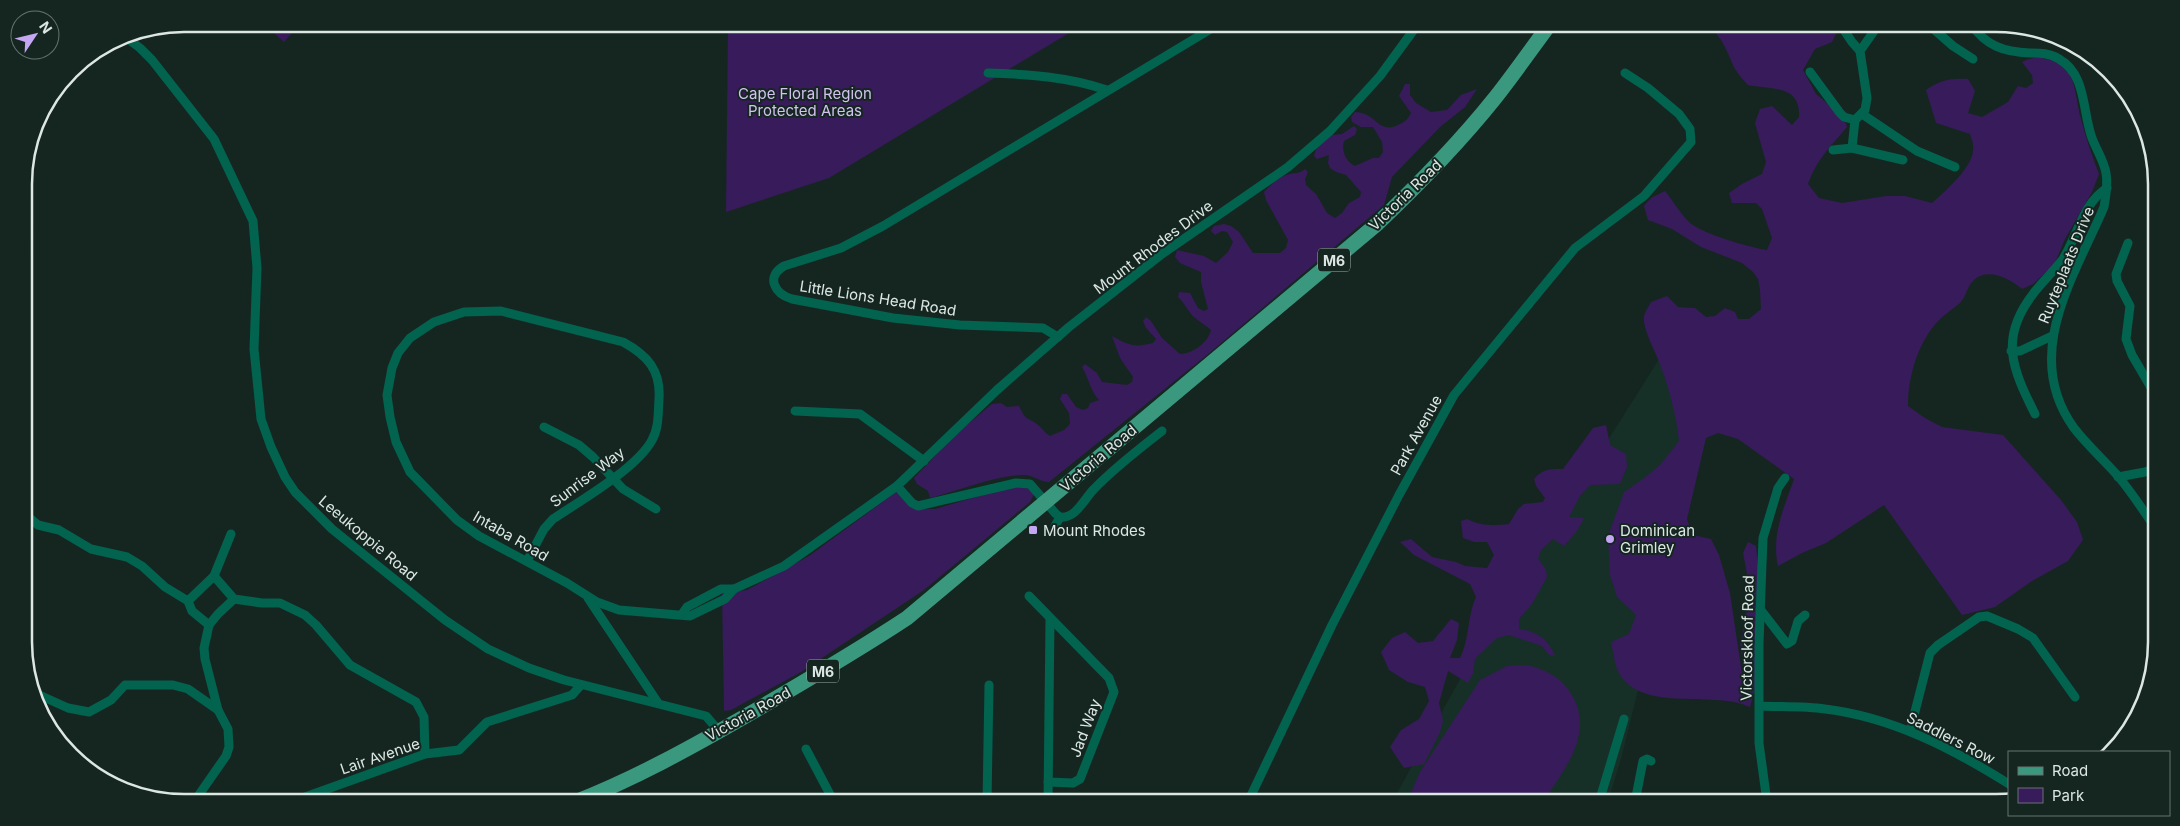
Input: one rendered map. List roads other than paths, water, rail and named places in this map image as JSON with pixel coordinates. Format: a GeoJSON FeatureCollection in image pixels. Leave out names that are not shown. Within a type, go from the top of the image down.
{"type":"FeatureCollection","features":[{"type":"Feature","properties":{"kind":"main road","name":"Victoria Road"},"geometry":{"type":"LineString","coordinates":[[593,794],[719,731],[859,650],[907,618],[1377,224],[1420,183],[1457,143],[1495,97],[1544,32]]}},
{"type":"Feature","properties":{"kind":"street"},"geometry":{"type":"LineString","coordinates":[[988,73],[1076,80],[1106,90],[1205,32]]}},
{"type":"Feature","properties":{"kind":"street","name":"Mount Rhodes Drive"},"geometry":{"type":"LineString","coordinates":[[734,589],[797,558],[897,486],[997,390],[1058,337],[1162,254],[1260,188],[1323,138],[1380,76],[1412,32]]}},
{"type":"Feature","properties":{"kind":"street"},"geometry":{"type":"LineString","coordinates":[[1845,32],[1860,50],[1867,98],[1858,117],[1852,148]]}},
{"type":"Feature","properties":{"kind":"street"},"geometry":{"type":"LineString","coordinates":[[1860,50],[1873,32]]}},
{"type":"Feature","properties":{"kind":"street"},"geometry":{"type":"LineString","coordinates":[[1937,32],[1953,46],[1973,59]]}},
{"type":"Feature","properties":{"kind":"street","name":"Ruyteplaats Drive"},"geometry":{"type":"LineString","coordinates":[[1977,32],[1995,47],[2007,51],[2051,55],[2070,68],[2082,91],[2091,136],[2105,168],[2107,188],[2104,207],[2056,318],[2052,336],[2051,367],[2065,414],[2077,432],[2118,477],[2148,518]]}},
{"type":"Feature","properties":{"kind":"street","name":"Leeukoppie Road"},"geometry":{"type":"LineString","coordinates":[[132,42],[152,60],[214,139],[248,209],[255,240],[257,268],[254,350],[261,419],[271,447],[289,483],[301,498],[332,529],[462,633],[488,649],[529,668],[581,685],[706,716],[719,731]]}},
{"type":"Feature","properties":{"kind":"street"},"geometry":{"type":"LineString","coordinates":[[1810,72],[1842,115],[1858,117],[1917,151],[1955,167]]}},
{"type":"Feature","properties":{"kind":"street","name":"Park Avenue"},"geometry":{"type":"LineString","coordinates":[[1252,793],[1332,625],[1399,494],[1454,395],[1574,248],[1644,196],[1692,142],[1690,129],[1679,114],[1648,88],[1625,73]]}},
{"type":"Feature","properties":{"kind":"street","name":"Little Lions Head Road"},"geometry":{"type":"LineString","coordinates":[[1058,337],[1043,328],[960,325],[893,318],[792,299],[783,297],[777,292],[774,285],[774,276],[779,269],[841,248],[884,226],[1106,90]]}},
{"type":"Feature","properties":{"kind":"street"},"geometry":{"type":"LineString","coordinates":[[1833,150],[1852,148],[1903,160]]}},
{"type":"Feature","properties":{"kind":"street"},"geometry":{"type":"LineString","coordinates":[[2035,414],[2020,383],[2011,352],[2012,336],[2020,312],[2063,258],[2090,205],[2107,188]]}},
{"type":"Feature","properties":{"kind":"street"},"geometry":{"type":"LineString","coordinates":[[2128,243],[2116,274],[2117,281],[2130,306],[2126,339],[2132,355],[2148,382]]}},
{"type":"Feature","properties":{"kind":"street","name":"Intaba Road"},"geometry":{"type":"LineString","coordinates":[[563,327],[501,311],[464,312],[434,322],[410,338],[398,353],[392,368],[387,395],[396,442],[410,472],[457,520],[479,536],[567,582],[588,598],[619,610],[682,614],[687,607],[721,589],[734,589]]}},
{"type":"Feature","properties":{"kind":"street","name":"Sunrise Way"},"geometry":{"type":"LineString","coordinates":[[527,561],[544,529],[553,519],[629,466],[652,442],[657,427],[660,386],[654,370],[640,352],[623,342],[563,327]]}},
{"type":"Feature","properties":{"kind":"street"},"geometry":{"type":"LineString","coordinates":[[2011,352],[2020,351],[2052,336]]}},
{"type":"Feature","properties":{"kind":"street"},"geometry":{"type":"LineString","coordinates":[[795,411],[860,414],[924,461]]}},
{"type":"Feature","properties":{"kind":"street"},"geometry":{"type":"LineString","coordinates":[[544,427],[578,445],[593,457],[612,479],[637,499],[656,509]]}},
{"type":"Feature","properties":{"kind":"street"},"geometry":{"type":"LineString","coordinates":[[897,486],[912,503],[918,506],[1022,483],[1033,486],[1060,517],[1068,517],[1077,511],[1095,488],[1162,431]]}},
{"type":"Feature","properties":{"kind":"street"},"geometry":{"type":"LineString","coordinates":[[2118,477],[2148,471]]}},
{"type":"Feature","properties":{"kind":"street","name":"Victorskloof Road"},"geometry":{"type":"LineString","coordinates":[[1766,793],[1760,750],[1760,609],[1764,533],[1778,488],[1785,478]]}},
{"type":"Feature","properties":{"kind":"street"},"geometry":{"type":"LineString","coordinates":[[1055,526],[1060,517]]}},
{"type":"Feature","properties":{"kind":"street"},"geometry":{"type":"LineString","coordinates":[[32,520],[38,525],[59,530],[90,549],[127,557],[136,562],[165,587],[188,601],[192,611],[209,625]]}},
{"type":"Feature","properties":{"kind":"street"},"geometry":{"type":"LineString","coordinates":[[188,601],[214,576],[231,534]]}},
{"type":"Feature","properties":{"kind":"street"},"geometry":{"type":"LineString","coordinates":[[214,576],[234,599],[262,603],[280,603],[292,608],[316,626],[338,654],[350,665],[411,698],[420,707],[424,717],[425,754]]}},
{"type":"Feature","properties":{"kind":"street","name":"Jad Way"},"geometry":{"type":"LineString","coordinates":[[1028,596],[1109,678],[1114,692],[1080,779],[1073,783],[1048,782]]}},
{"type":"Feature","properties":{"kind":"street","name":"Intaba Road"},"geometry":{"type":"LineString","coordinates":[[588,598],[658,703]]}},
{"type":"Feature","properties":{"kind":"street"},"geometry":{"type":"LineString","coordinates":[[202,794],[226,756],[229,747],[228,729],[218,710],[204,648],[209,625],[234,599]]}},
{"type":"Feature","properties":{"kind":"street"},"geometry":{"type":"LineString","coordinates":[[1760,609],[1787,644],[1792,642],[1798,621],[1805,615]]}},
{"type":"Feature","properties":{"kind":"street"},"geometry":{"type":"LineString","coordinates":[[1910,731],[1930,652],[1943,640],[1980,616],[1987,616],[2030,635],[2075,697]]}},
{"type":"Feature","properties":{"kind":"street","name":"Jad Way"},"geometry":{"type":"LineString","coordinates":[[1048,794],[1050,619]]}},
{"type":"Feature","properties":{"kind":"street"},"geometry":{"type":"LineString","coordinates":[[43,697],[68,708],[89,712],[111,700],[122,687],[129,684],[173,685],[188,689],[218,710]]}},
{"type":"Feature","properties":{"kind":"street","name":"Lair Avenue"},"geometry":{"type":"LineString","coordinates":[[314,794],[425,754],[459,750],[487,722],[572,695],[581,685]]}},
{"type":"Feature","properties":{"kind":"street"},"geometry":{"type":"LineString","coordinates":[[987,794],[990,685]]}},
{"type":"Feature","properties":{"kind":"street","name":"Saddlers Row"},"geometry":{"type":"LineString","coordinates":[[1760,706],[1827,709],[1860,716],[1910,731],[1960,756],[2008,783]]}},
{"type":"Feature","properties":{"kind":"street"},"geometry":{"type":"LineString","coordinates":[[1602,793],[1624,718]]}},
{"type":"Feature","properties":{"kind":"street"},"geometry":{"type":"LineString","coordinates":[[806,749],[830,794]]}},
{"type":"Feature","properties":{"kind":"street"},"geometry":{"type":"LineString","coordinates":[[1637,793],[1644,761],[1651,761]]}},
{"type":"Feature","properties":{"kind":"place","name":"Mount Rhodes"},"geometry":{"type":"Point","coordinates":[1033,530]}},
{"type":"Feature","properties":{"kind":"place","name":"Dominican Grimley"},"geometry":{"type":"Point","coordinates":[1610,539]}},
{"type":"Feature","properties":{"kind":"park label","name":"Cape Floral Region Protected Areas"},"geometry":{"type":"Point","coordinates":[805,102]}}]}
